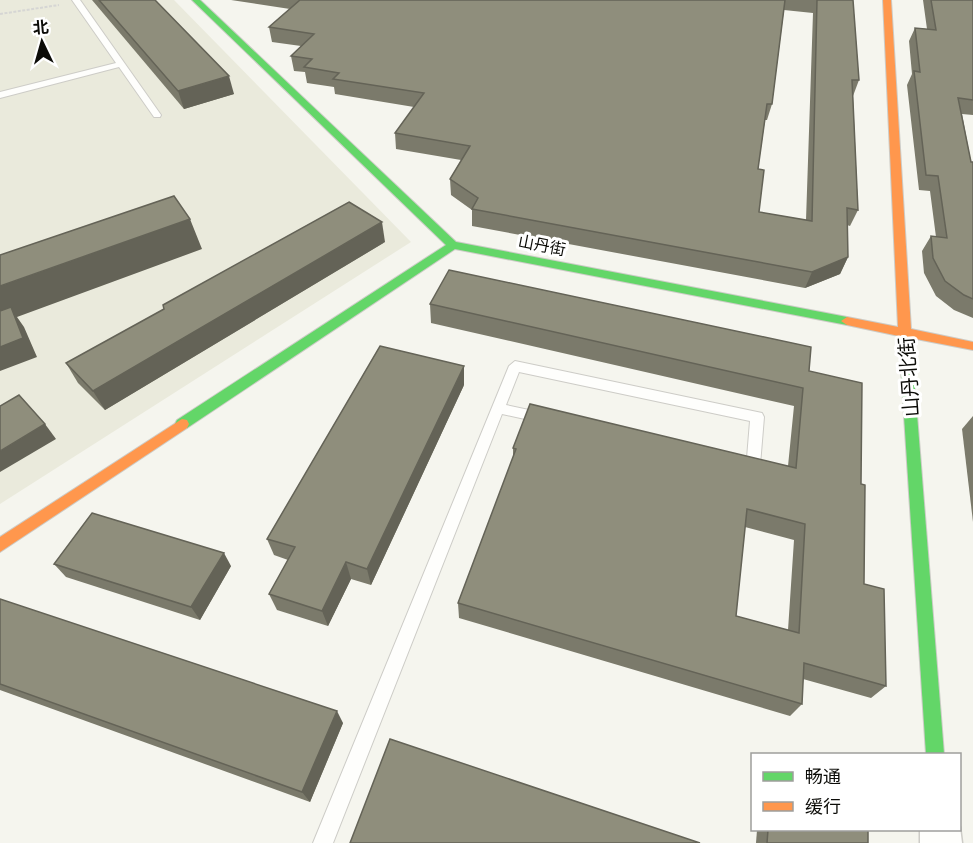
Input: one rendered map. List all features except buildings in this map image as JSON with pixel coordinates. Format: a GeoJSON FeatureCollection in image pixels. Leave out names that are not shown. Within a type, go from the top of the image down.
{"type":"FeatureCollection","features":[{"type":"Feature","properties":{"kind":"street"},"geometry":{"type":"LineString","coordinates":[[0,545],[453,245],[196,0]]}},
{"type":"Feature","properties":{"kind":"street","name":"山丹北街"},"geometry":{"type":"LineString","coordinates":[[887,0],[906,333],[935,753]]}},
{"type":"Feature","properties":{"kind":"street","name":"山丹街"},"geometry":{"type":"LineString","coordinates":[[453,245],[973,346]]}},
{"type":"Feature","properties":{"kind":"lane"},"geometry":{"type":"LineString","coordinates":[[76,1],[87,0]]}},
{"type":"Feature","properties":{"kind":"lane"},"geometry":{"type":"LineString","coordinates":[[76,1],[157,115]]}},
{"type":"Feature","properties":{"kind":"lane"},"geometry":{"type":"LineString","coordinates":[[0,95],[121,64]]}},
{"type":"Feature","properties":{"kind":"lane"},"geometry":{"type":"LineString","coordinates":[[323,843],[515,366],[757,417],[753,465],[730,460]]}},
{"type":"Feature","properties":{"kind":"lane"},"geometry":{"type":"LineString","coordinates":[[498,408],[556,421]]}},
{"type":"Feature","properties":{"kind":"path"},"geometry":{"type":"LineString","coordinates":[[0,14],[76,1]]}},
{"type":"Feature","properties":{"kind":"shaded area"},"geometry":{"type":"Polygon","coordinates":[[[0,0],[174,0],[411,242],[0,504],[0,0]]]}},
{"type":"Feature","properties":{"kind":"traffic: fast"},"geometry":{"type":"LineString","coordinates":[[196,0],[453,245],[847,321]]}},
{"type":"Feature","properties":{"kind":"traffic: fast"},"geometry":{"type":"LineString","coordinates":[[182,424],[453,245]]}},
{"type":"Feature","properties":{"kind":"traffic: fast"},"geometry":{"type":"LineString","coordinates":[[905,339],[935,753]]}},
{"type":"Feature","properties":{"kind":"traffic: slow"},"geometry":{"type":"LineString","coordinates":[[887,0],[905,339]]}},
{"type":"Feature","properties":{"kind":"traffic: slow"},"geometry":{"type":"LineString","coordinates":[[847,321],[973,346]]}},
{"type":"Feature","properties":{"kind":"traffic: slow"},"geometry":{"type":"LineString","coordinates":[[0,545],[182,424]]}}]}
